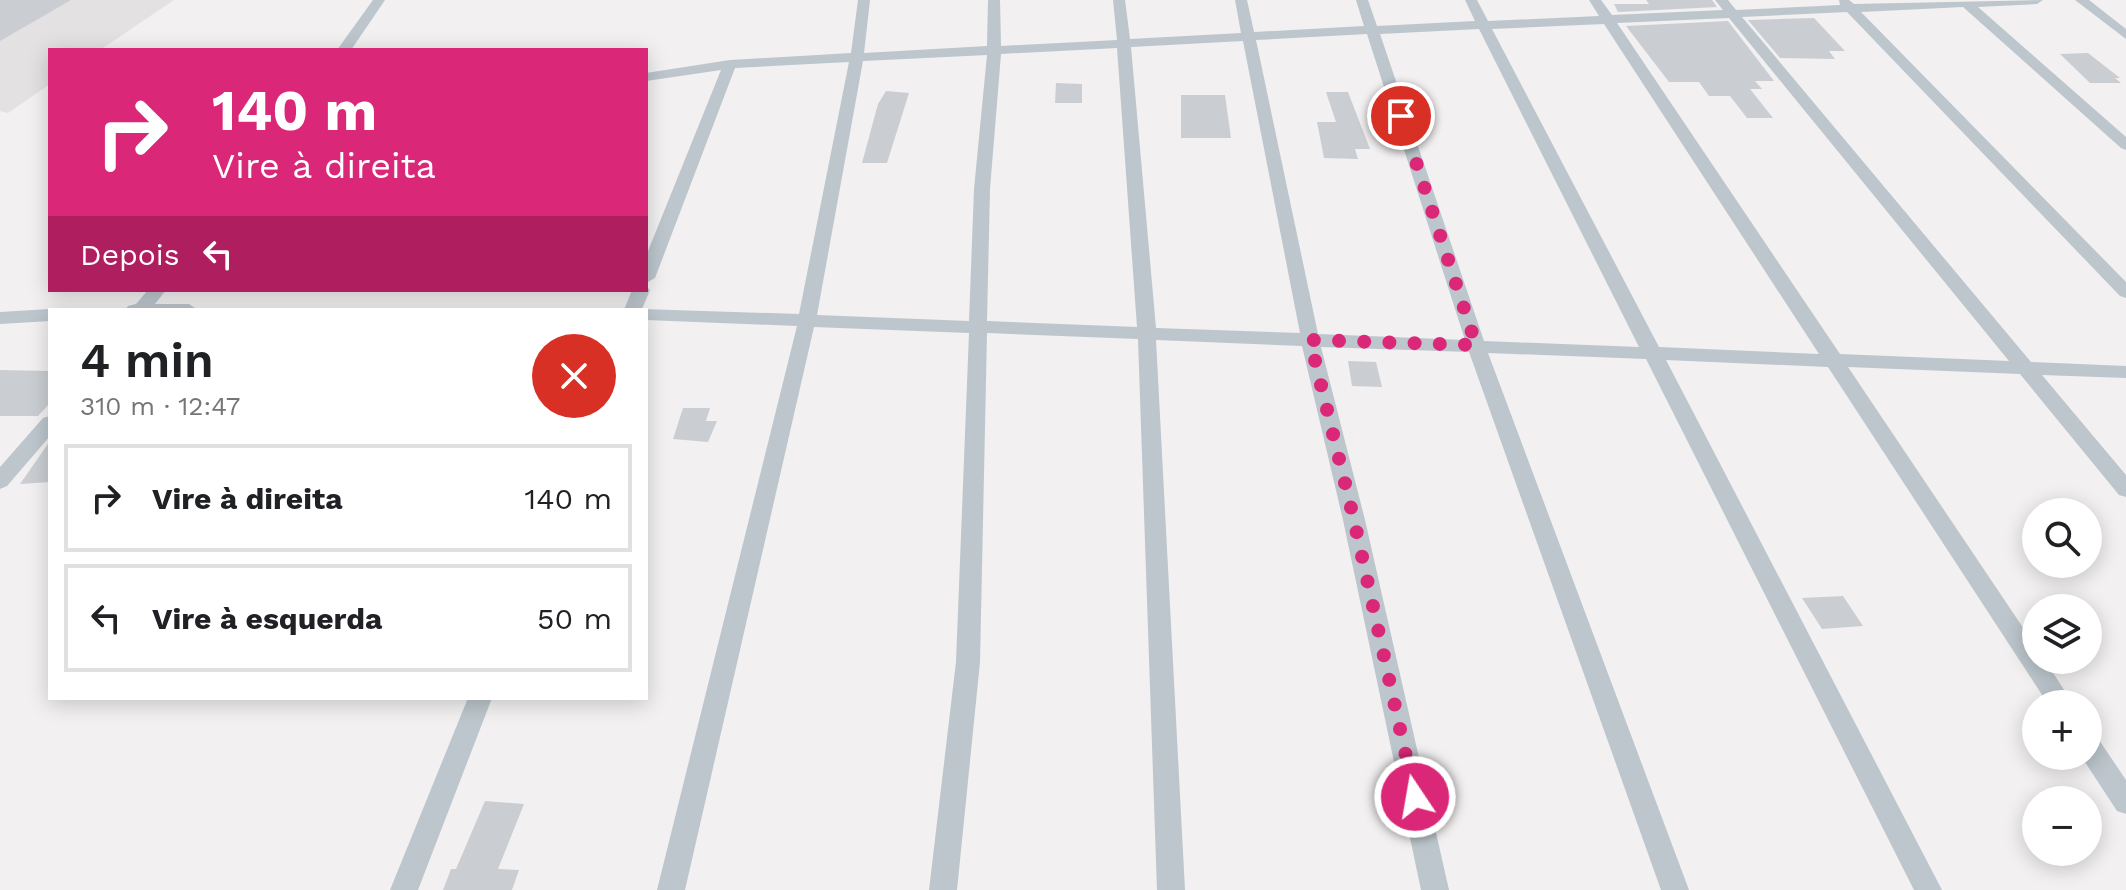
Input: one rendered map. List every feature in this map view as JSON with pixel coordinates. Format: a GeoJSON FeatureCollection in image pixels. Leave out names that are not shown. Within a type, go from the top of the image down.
{"type":"FeatureCollection","features":[{"type":"Feature","properties":{"kind":"street"},"geometry":{"type":"LineString","coordinates":[[345,48],[379,0]]}},
{"type":"Feature","properties":{"kind":"street"},"geometry":{"type":"LineString","coordinates":[[671,890],[807,320],[857,58],[864,0]]}},
{"type":"Feature","properties":{"kind":"street"},"geometry":{"type":"LineString","coordinates":[[943,890],[968,662],[982,189],[994,51],[994,0]]}},
{"type":"Feature","properties":{"kind":"street"},"geometry":{"type":"LineString","coordinates":[[1119,0],[1147,334],[1171,890]]}},
{"type":"Feature","properties":{"kind":"street"},"geometry":{"type":"LineString","coordinates":[[1241,0],[1310,340],[1354,520],[1435,890]]}},
{"type":"Feature","properties":{"kind":"street"},"geometry":{"type":"LineString","coordinates":[[1362,0],[1476,345],[1675,890]]}},
{"type":"Feature","properties":{"kind":"street"},"geometry":{"type":"LineString","coordinates":[[1471,0],[1928,890]]}},
{"type":"Feature","properties":{"kind":"street"},"geometry":{"type":"LineString","coordinates":[[1595,0],[2052,690]]}},
{"type":"Feature","properties":{"kind":"street"},"geometry":{"type":"LineString","coordinates":[[648,77],[730,64],[1608,20],[1727,7],[2037,0]]}},
{"type":"Feature","properties":{"kind":"street"},"geometry":{"type":"LineString","coordinates":[[2081,0],[2126,35]]}},
{"type":"Feature","properties":{"kind":"street"},"geometry":{"type":"LineString","coordinates":[[1964,1],[2126,145]]}},
{"type":"Feature","properties":{"kind":"street"},"geometry":{"type":"LineString","coordinates":[[1846,4],[2126,292]]}},
{"type":"Feature","properties":{"kind":"street"},"geometry":{"type":"LineString","coordinates":[[1727,7],[2126,489]]}},
{"type":"Feature","properties":{"kind":"street"},"geometry":{"type":"LineString","coordinates":[[648,273],[730,64]]}},
{"type":"Feature","properties":{"kind":"street"},"geometry":{"type":"LineString","coordinates":[[648,314],[2126,372]]}},
{"type":"Feature","properties":{"kind":"street"},"geometry":{"type":"LineString","coordinates":[[0,318],[48,315]]}},
{"type":"Feature","properties":{"kind":"street"},"geometry":{"type":"LineString","coordinates":[[3,475],[48,425]]}},
{"type":"Feature","properties":{"kind":"street"},"geometry":{"type":"LineString","coordinates":[[404,890],[479,700]]}},
{"type":"Feature","properties":{"kind":"street"},"geometry":{"type":"LineString","coordinates":[[2102,766],[2126,802]]}},
{"type":"Feature","properties":{"kind":"shaded area"},"geometry":{"type":"Polygon","coordinates":[[[0,0],[174,0],[103,48],[48,48],[48,85],[8,113],[0,111],[0,0]]]}},
{"type":"Feature","properties":{"kind":"building"},"geometry":{"type":"Polygon","coordinates":[[[0,0],[71,0],[0,41],[0,0]]]}},
{"type":"Feature","properties":{"kind":"building"},"geometry":{"type":"Polygon","coordinates":[[[1646,0],[1712,0],[1717,7],[1618,12],[1614,4],[1649,4],[1646,0]]]}},
{"type":"Feature","properties":{"kind":"building"},"geometry":{"type":"Polygon","coordinates":[[[1814,18],[1845,51],[1829,51],[1835,59],[1780,58],[1748,20],[1814,18]]]}},
{"type":"Feature","properties":{"kind":"building"},"geometry":{"type":"Polygon","coordinates":[[[1728,21],[1774,81],[1755,81],[1762,89],[1750,89],[1773,118],[1747,118],[1730,96],[1709,96],[1699,82],[1669,82],[1626,26],[1728,21]]]}},
{"type":"Feature","properties":{"kind":"building"},"geometry":{"type":"Polygon","coordinates":[[[2088,53],[2120,78],[2115,78],[2121,83],[2090,83],[2060,54],[2088,53]]]}},
{"type":"Feature","properties":{"kind":"building"},"geometry":{"type":"Polygon","coordinates":[[[1056,83],[1082,84],[1082,103],[1055,103],[1056,83]]]}},
{"type":"Feature","properties":{"kind":"building"},"geometry":{"type":"Polygon","coordinates":[[[886,91],[909,93],[887,163],[862,163],[878,104],[886,91]]]}},
{"type":"Feature","properties":{"kind":"building"},"geometry":{"type":"Polygon","coordinates":[[[1326,92],[1348,92],[1370,149],[1355,149],[1358,159],[1324,158],[1317,122],[1336,122],[1326,92]]]}},
{"type":"Feature","properties":{"kind":"building"},"geometry":{"type":"Polygon","coordinates":[[[1181,95],[1225,95],[1231,138],[1181,138],[1181,95]]]}},
{"type":"Feature","properties":{"kind":"building"},"geometry":{"type":"Polygon","coordinates":[[[1348,361],[1376,362],[1382,387],[1352,386],[1348,361]]]}},
{"type":"Feature","properties":{"kind":"building"},"geometry":{"type":"Polygon","coordinates":[[[0,370],[48,371],[48,405],[38,416],[0,416],[0,370]]]}},
{"type":"Feature","properties":{"kind":"building"},"geometry":{"type":"Polygon","coordinates":[[[683,408],[710,408],[706,421],[717,421],[708,442],[673,439],[683,408]]]}},
{"type":"Feature","properties":{"kind":"building"},"geometry":{"type":"Polygon","coordinates":[[[48,444],[48,482],[20,484],[48,444]]]}},
{"type":"Feature","properties":{"kind":"building"},"geometry":{"type":"Polygon","coordinates":[[[1843,596],[1863,626],[1822,629],[1802,598],[1843,596]]]}},
{"type":"Feature","properties":{"kind":"building"},"geometry":{"type":"Polygon","coordinates":[[[485,801],[524,804],[498,869],[519,870],[512,890],[443,890],[451,869],[456,869],[485,801]]]}},
{"type":"Feature","properties":{"kind":"route"},"geometry":{"type":"LineString","coordinates":[[1401,116],[1476,345],[1310,340],[1354,520],[1415,797]]}}]}
